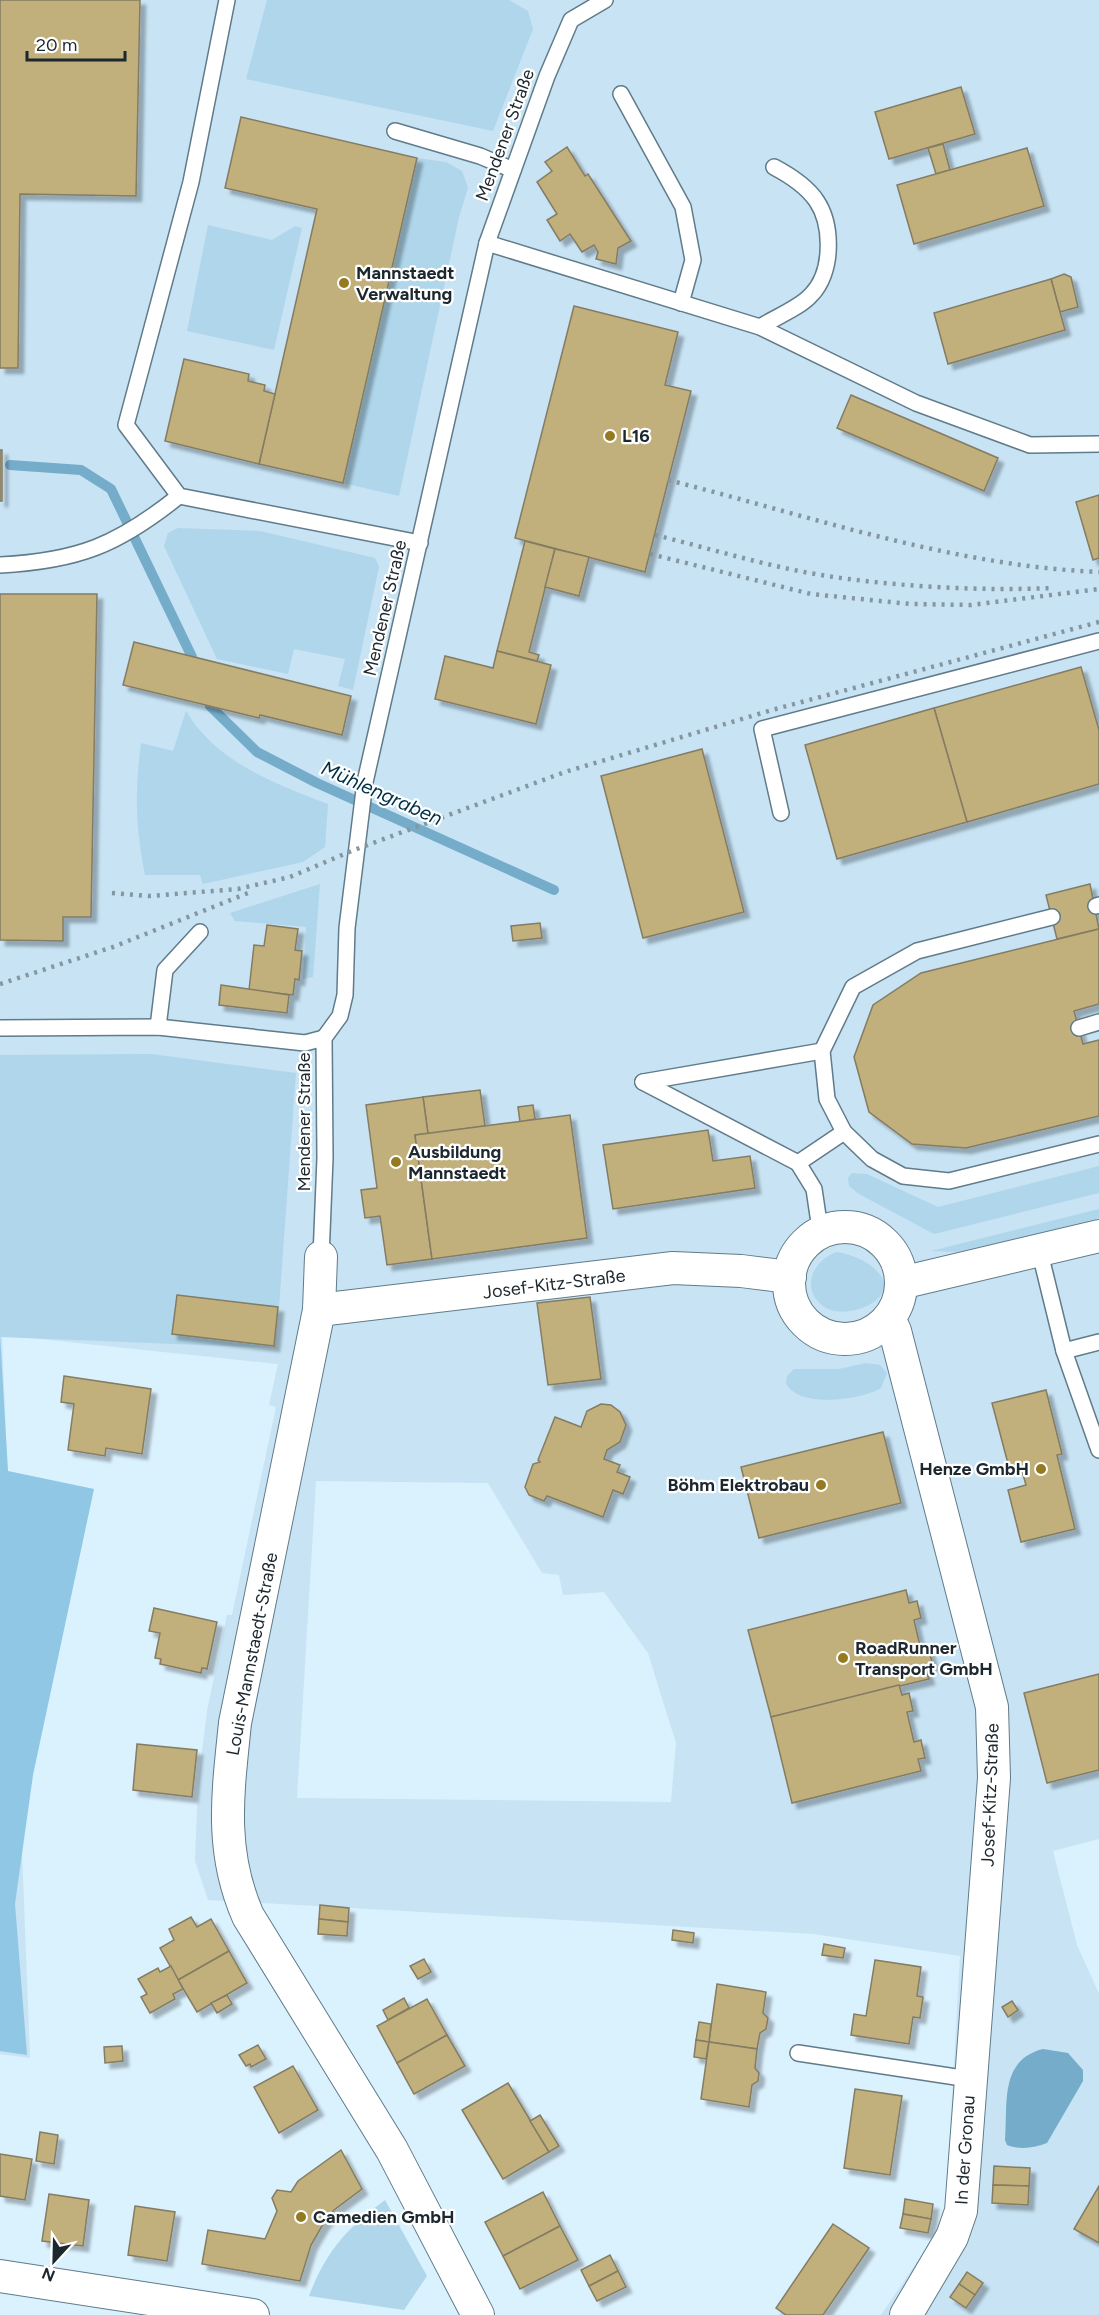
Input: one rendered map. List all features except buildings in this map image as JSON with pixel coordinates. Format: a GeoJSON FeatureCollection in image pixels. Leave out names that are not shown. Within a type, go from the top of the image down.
{"type":"FeatureCollection","features":[{"type":"Feature","properties":{"kind":"street"},"geometry":{"type":"LineString","coordinates":[[843,1227],[861,1229],[877,1237],[890,1249],[899,1265],[902,1283],[898,1301],[889,1318],[876,1329],[861,1336],[844,1338],[827,1335],[812,1327],[800,1315],[790,1290],[790,1277],[801,1249],[812,1238],[825,1231],[843,1227]]}},
{"type":"Feature","properties":{"kind":"street"},"geometry":{"type":"LineString","coordinates":[[902,1283],[1099,1236]]}},
{"type":"Feature","properties":{"kind":"street","name":"Louis-Mannstaedt-Straße"},"geometry":{"type":"LineString","coordinates":[[321,1257],[319,1310],[235,1723],[228,1791],[228,1850],[235,1887],[248,1916],[392,2150],[478,2315]]}},
{"type":"Feature","properties":{"kind":"street","name":"Josef-Kitz-Straße"},"geometry":{"type":"LineString","coordinates":[[319,1310],[352,1308],[673,1268],[741,1271],[790,1277]]}},
{"type":"Feature","properties":{"kind":"street","name":"Josef-Kitz-Straße"},"geometry":{"type":"LineString","coordinates":[[889,1318],[895,1330],[936,1484],[992,1707],[994,1778],[983,1925]]}},
{"type":"Feature","properties":{"kind":"street","name":"In der Gronau"},"geometry":{"type":"LineString","coordinates":[[906,2315],[952,2237],[961,2211],[969,2079],[983,1925]]}},
{"type":"Feature","properties":{"kind":"street"},"geometry":{"type":"LineString","coordinates":[[0,2276],[253,2315]]}},
{"type":"Feature","properties":{"kind":"lane"},"geometry":{"type":"LineString","coordinates":[[227,0],[191,182],[126,425],[179,496],[420,543]]}},
{"type":"Feature","properties":{"kind":"lane","name":"Mendener Straße"},"geometry":{"type":"LineString","coordinates":[[321,1257],[325,1158],[324,1038],[340,1016],[345,995],[347,928],[358,822],[365,782],[487,243],[547,76],[570,20],[605,0]]}},
{"type":"Feature","properties":{"kind":"lane"},"geometry":{"type":"LineString","coordinates":[[621,94],[684,207],[693,260],[681,303]]}},
{"type":"Feature","properties":{"kind":"lane"},"geometry":{"type":"LineString","coordinates":[[395,131],[480,156],[513,170]]}},
{"type":"Feature","properties":{"kind":"lane"},"geometry":{"type":"LineString","coordinates":[[760,327],[811,296],[827,268],[830,231],[824,211],[797,179],[774,167]]}},
{"type":"Feature","properties":{"kind":"lane"},"geometry":{"type":"LineString","coordinates":[[487,243],[760,327],[916,403],[1030,445],[1099,444]]}},
{"type":"Feature","properties":{"kind":"lane"},"geometry":{"type":"LineString","coordinates":[[0,564],[31,563],[79,555],[105,545],[160,511],[179,496]]}},
{"type":"Feature","properties":{"kind":"lane"},"geometry":{"type":"LineString","coordinates":[[781,813],[762,729],[1099,641]]}},
{"type":"Feature","properties":{"kind":"lane"},"geometry":{"type":"LineString","coordinates":[[1052,917],[917,951],[853,987],[822,1051],[827,1099],[844,1132],[872,1160],[903,1176],[949,1181],[1099,1144]]}},
{"type":"Feature","properties":{"kind":"lane"},"geometry":{"type":"LineString","coordinates":[[158,1027],[165,970],[200,932]]}},
{"type":"Feature","properties":{"kind":"lane"},"geometry":{"type":"LineString","coordinates":[[1079,1028],[1099,1022]]}},
{"type":"Feature","properties":{"kind":"lane"},"geometry":{"type":"LineString","coordinates":[[0,1028],[158,1027],[305,1043],[324,1038]]}},
{"type":"Feature","properties":{"kind":"lane"},"geometry":{"type":"LineString","coordinates":[[822,1051],[643,1082],[798,1163],[813,1189],[825,1231]]}},
{"type":"Feature","properties":{"kind":"lane"},"geometry":{"type":"LineString","coordinates":[[798,1163],[844,1132]]}},
{"type":"Feature","properties":{"kind":"lane"},"geometry":{"type":"LineString","coordinates":[[1039,1250],[1064,1351],[1099,1450]]}},
{"type":"Feature","properties":{"kind":"lane"},"geometry":{"type":"LineString","coordinates":[[1064,1351],[1099,1342]]}},
{"type":"Feature","properties":{"kind":"lane","name":"In der Gronau"},"geometry":{"type":"LineString","coordinates":[[798,2053],[969,2079]]}},
{"type":"Feature","properties":{"kind":"shaded area"},"geometry":{"type":"Polygon","coordinates":[[[0,0],[1099,0],[1099,1839],[1053,1851],[1077,1945],[1099,1994],[1099,2315],[881,2315],[936,2234],[946,2204],[960,1956],[814,1934],[208,1900],[195,1861],[198,1784],[207,1711],[227,1615],[232,1615],[276,1407],[269,1405],[278,1364],[2,1335],[30,2058],[0,2054],[0,0]],[[316,1481],[297,1798],[671,1802],[676,1743],[648,1653],[604,1592],[563,1595],[559,1575],[542,1573],[488,1483],[316,1481]]]}},
{"type":"Feature","properties":{"kind":"shaded area"},"geometry":{"type":"Polygon","coordinates":[[[267,0],[509,0],[528,11],[533,29],[493,131],[246,79],[267,0]]]}},
{"type":"Feature","properties":{"kind":"shaded area"},"geometry":{"type":"Polygon","coordinates":[[[417,158],[446,162],[462,171],[468,188],[459,217],[399,496],[343,483],[417,158]]]}},
{"type":"Feature","properties":{"kind":"shaded area"},"geometry":{"type":"Polygon","coordinates":[[[208,225],[272,240],[295,226],[302,228],[274,350],[187,331],[208,225]]]}},
{"type":"Feature","properties":{"kind":"shaded area"},"geometry":{"type":"Polygon","coordinates":[[[178,528],[260,531],[375,558],[379,567],[353,690],[338,686],[345,659],[294,649],[288,674],[217,659],[164,546],[168,533],[178,528]]]}},
{"type":"Feature","properties":{"kind":"shaded area"},"geometry":{"type":"Polygon","coordinates":[[[186,711],[199,729],[230,758],[287,788],[328,804],[325,847],[303,862],[203,884],[200,875],[145,875],[137,809],[141,743],[173,751],[186,711]]]}},
{"type":"Feature","properties":{"kind":"shaded area"},"geometry":{"type":"Polygon","coordinates":[[[320,884],[313,977],[303,979],[306,927],[235,921],[230,913],[320,884]]]}},
{"type":"Feature","properties":{"kind":"shaded area"},"geometry":{"type":"Polygon","coordinates":[[[151,1054],[296,1073],[276,1348],[0,1337],[0,1055],[151,1054]]]}},
{"type":"Feature","properties":{"kind":"shaded area"},"geometry":{"type":"Polygon","coordinates":[[[1099,1166],[1099,1193],[934,1234],[859,1194],[849,1186],[848,1178],[852,1173],[867,1174],[938,1207],[1099,1166]]]}},
{"type":"Feature","properties":{"kind":"shaded area"},"geometry":{"type":"Polygon","coordinates":[[[1099,1209],[1099,1218],[976,1249],[955,1252],[931,1251],[1099,1209]]]}},
{"type":"Feature","properties":{"kind":"shaded area"},"geometry":{"type":"Polygon","coordinates":[[[837,1252],[852,1256],[873,1267],[883,1279],[885,1286],[882,1294],[876,1300],[859,1309],[839,1311],[830,1310],[816,1299],[812,1291],[812,1275],[821,1261],[837,1252]]]}},
{"type":"Feature","properties":{"kind":"shaded area"},"geometry":{"type":"Polygon","coordinates":[[[0,1334],[8,1471],[94,1489],[33,1775],[15,1904],[27,2055],[0,2051],[0,1334]]]}},
{"type":"Feature","properties":{"kind":"shaded area"},"geometry":{"type":"Polygon","coordinates":[[[866,1363],[880,1365],[887,1373],[881,1388],[859,1396],[831,1400],[816,1399],[793,1391],[786,1383],[787,1376],[794,1369],[839,1369],[866,1363]]]}},
{"type":"Feature","properties":{"kind":"shaded area"},"geometry":{"type":"Polygon","coordinates":[[[1043,2049],[1068,2053],[1083,2070],[1083,2081],[1047,2143],[1027,2148],[1007,2145],[1005,2140],[1007,2098],[1012,2073],[1029,2055],[1043,2049]]]}},
{"type":"Feature","properties":{"kind":"shaded area"},"geometry":{"type":"Polygon","coordinates":[[[385,2200],[427,2276],[404,2310],[309,2296],[330,2253],[359,2220],[385,2200]]]}},
{"type":"Feature","properties":{"kind":"waterway","name":"Mühlengraben"},"geometry":{"type":"LineString","coordinates":[[10,465],[81,470],[111,489],[192,657]]}},
{"type":"Feature","properties":{"kind":"waterway","name":"Mühlengraben"},"geometry":{"type":"LineString","coordinates":[[210,706],[257,752],[317,783],[554,890]]}},
{"type":"Feature","properties":{"kind":"railway"},"geometry":{"type":"LineString","coordinates":[[668,480],[935,550],[1044,568],[1099,572]]}},
{"type":"Feature","properties":{"kind":"railway"},"geometry":{"type":"LineString","coordinates":[[655,535],[784,568],[855,580],[940,587],[1054,588]]}},
{"type":"Feature","properties":{"kind":"railway"},"geometry":{"type":"LineString","coordinates":[[650,554],[811,594],[910,604],[971,605],[1099,589]]}},
{"type":"Feature","properties":{"kind":"railway"},"geometry":{"type":"LineString","coordinates":[[112,893],[149,896],[238,889],[290,877],[354,850],[565,772],[772,710],[1099,622]]}},
{"type":"Feature","properties":{"kind":"railway"},"geometry":{"type":"LineString","coordinates":[[0,984],[113,947],[248,893]]}},
{"type":"Feature","properties":{"kind":"place","name":"Mannstaedt Verwaltung"},"geometry":{"type":"Point","coordinates":[344,283]}},
{"type":"Feature","properties":{"kind":"place","name":"L16"},"geometry":{"type":"Point","coordinates":[610,436]}},
{"type":"Feature","properties":{"kind":"place","name":"Ausbildung Mannstaedt"},"geometry":{"type":"Point","coordinates":[396,1162]}},
{"type":"Feature","properties":{"kind":"place","name":"Henze GmbH"},"geometry":{"type":"Point","coordinates":[1041,1469]}},
{"type":"Feature","properties":{"kind":"place","name":"Böhm Elektrobau"},"geometry":{"type":"Point","coordinates":[821,1485]}},
{"type":"Feature","properties":{"kind":"place","name":"RoadRunner Transport GmbH"},"geometry":{"type":"Point","coordinates":[843,1658]}},
{"type":"Feature","properties":{"kind":"place","name":"Camedien GmbH"},"geometry":{"type":"Point","coordinates":[301,2217]}}]}
